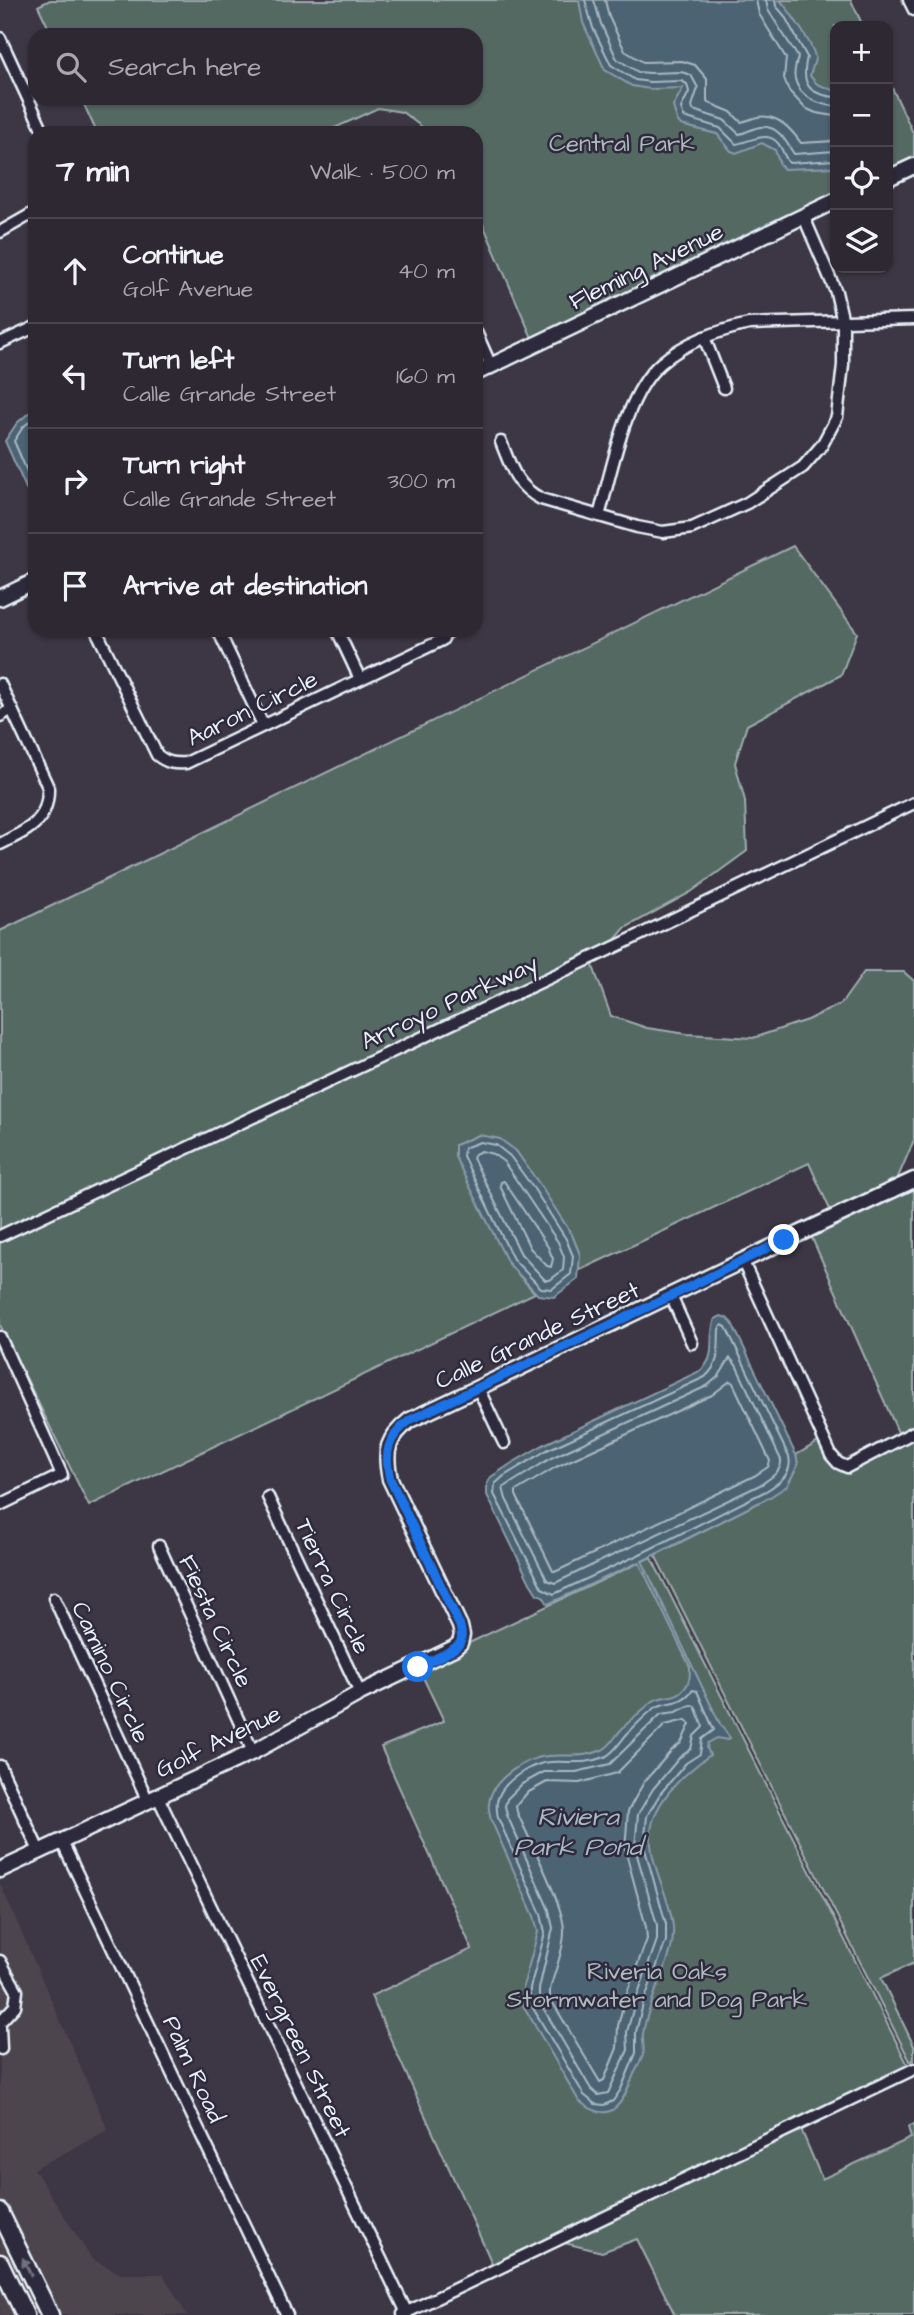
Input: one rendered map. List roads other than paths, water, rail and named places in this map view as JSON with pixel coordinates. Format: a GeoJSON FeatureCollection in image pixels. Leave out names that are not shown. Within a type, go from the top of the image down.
{"type":"FeatureCollection","features":[{"type":"Feature","properties":{"kind":"main road"},"geometry":{"type":"LineString","coordinates":[[0,2212],[50,2315]]}},
{"type":"Feature","properties":{"kind":"main road"},"geometry":{"type":"LineString","coordinates":[[0,2263],[25,2315]]}},
{"type":"Feature","properties":{"kind":"street"},"geometry":{"type":"LineString","coordinates":[[909,0],[914,10]]}},
{"type":"Feature","properties":{"kind":"street"},"geometry":{"type":"LineString","coordinates":[[0,38],[28,98]]}},
{"type":"Feature","properties":{"kind":"street"},"geometry":{"type":"LineString","coordinates":[[31,105],[41,126]]}},
{"type":"Feature","properties":{"kind":"street"},"geometry":{"type":"LineString","coordinates":[[893,176],[914,166]]}},
{"type":"Feature","properties":{"kind":"street","name":"Fleming Avenue"},"geometry":{"type":"LineString","coordinates":[[483,370],[830,203]]}},
{"type":"Feature","properties":{"kind":"street"},"geometry":{"type":"LineString","coordinates":[[501,442],[515,477],[527,492],[541,499],[599,516],[663,531],[692,528],[747,503],[803,467],[822,445],[837,417],[843,365],[843,322],[836,292],[803,215]]}},
{"type":"Feature","properties":{"kind":"street"},"geometry":{"type":"LineString","coordinates":[[0,232],[28,216]]}},
{"type":"Feature","properties":{"kind":"street"},"geometry":{"type":"LineString","coordinates":[[599,516],[623,431],[637,394],[660,363],[704,337],[749,324],[914,319]]}},
{"type":"Feature","properties":{"kind":"street"},"geometry":{"type":"LineString","coordinates":[[0,343],[28,330]]}},
{"type":"Feature","properties":{"kind":"street"},"geometry":{"type":"LineString","coordinates":[[704,337],[724,388]]}},
{"type":"Feature","properties":{"kind":"street"},"geometry":{"type":"LineString","coordinates":[[483,348],[491,366]]}},
{"type":"Feature","properties":{"kind":"street"},"geometry":{"type":"LineString","coordinates":[[0,598],[28,584]]}},
{"type":"Feature","properties":{"kind":"street","name":"Aaron Circle"},"geometry":{"type":"LineString","coordinates":[[99,637],[157,755],[165,762],[186,763],[444,637]]}},
{"type":"Feature","properties":{"kind":"street"},"geometry":{"type":"LineString","coordinates":[[221,637],[263,725]]}},
{"type":"Feature","properties":{"kind":"street"},"geometry":{"type":"LineString","coordinates":[[340,637],[360,679]]}},
{"type":"Feature","properties":{"kind":"street"},"geometry":{"type":"LineString","coordinates":[[0,684],[48,787],[48,802],[44,814],[29,830],[0,844]]}},
{"type":"Feature","properties":{"kind":"street"},"geometry":{"type":"LineString","coordinates":[[0,716],[12,709]]}},
{"type":"Feature","properties":{"kind":"street","name":"Arroyo Parkway"},"geometry":{"type":"LineString","coordinates":[[0,1236],[914,803]]}},
{"type":"Feature","properties":{"kind":"street","name":"Calle Grande Street"},"geometry":{"type":"LineString","coordinates":[[454,1648],[460,1643],[460,1626],[390,1479],[386,1462],[389,1445],[396,1431],[410,1420],[914,1180]]}},
{"type":"Feature","properties":{"kind":"street"},"geometry":{"type":"LineString","coordinates":[[743,1262],[831,1455],[838,1463],[847,1467],[914,1432]]}},
{"type":"Feature","properties":{"kind":"street"},"geometry":{"type":"LineString","coordinates":[[671,1296],[692,1343]]}},
{"type":"Feature","properties":{"kind":"street"},"geometry":{"type":"LineString","coordinates":[[0,1337],[62,1475],[0,1505]]}},
{"type":"Feature","properties":{"kind":"street"},"geometry":{"type":"LineString","coordinates":[[478,1388],[504,1443]]}},
{"type":"Feature","properties":{"kind":"street","name":"Tierra Circle"},"geometry":{"type":"LineString","coordinates":[[268,1497],[360,1693]]}},
{"type":"Feature","properties":{"kind":"street","name":"Fiesta Circle"},"geometry":{"type":"LineString","coordinates":[[159,1546],[253,1752]]}},
{"type":"Feature","properties":{"kind":"street","name":"Camino Circle"},"geometry":{"type":"LineString","coordinates":[[54,1598],[153,1799]]}},
{"type":"Feature","properties":{"kind":"street","name":"Golf Avenue"},"geometry":{"type":"LineString","coordinates":[[0,1870],[253,1752],[360,1693],[454,1648]]}},
{"type":"Feature","properties":{"kind":"street"},"geometry":{"type":"LineString","coordinates":[[0,1766],[40,1853]]}},
{"type":"Feature","properties":{"kind":"street","name":"Evergreen Street"},"geometry":{"type":"LineString","coordinates":[[153,1799],[404,2314]]}},
{"type":"Feature","properties":{"kind":"street","name":"Palm Road"},"geometry":{"type":"LineString","coordinates":[[62,1842],[287,2315]]}},
{"type":"Feature","properties":{"kind":"street"},"geometry":{"type":"LineString","coordinates":[[0,1961],[18,1991],[15,2006],[0,2025],[1,2049]]}},
{"type":"Feature","properties":{"kind":"street"},"geometry":{"type":"LineString","coordinates":[[404,2314],[914,2069]]}},
{"type":"Feature","properties":{"kind":"water"},"geometry":{"type":"Polygon","coordinates":[[[579,0],[780,0],[811,46],[815,59],[810,76],[817,84],[830,89],[830,167],[784,169],[775,150],[762,143],[736,153],[731,151],[717,134],[681,125],[673,106],[683,88],[650,89],[632,86],[605,70],[583,23],[579,0]]]}},
{"type":"Feature","properties":{"kind":"water"},"geometry":{"type":"Polygon","coordinates":[[[28,414],[28,493],[5,441],[17,423],[28,414]]]}},
{"type":"Feature","properties":{"kind":"water"},"geometry":{"type":"Polygon","coordinates":[[[479,1135],[500,1139],[516,1151],[572,1235],[580,1255],[578,1279],[554,1297],[538,1295],[508,1263],[455,1157],[455,1145],[479,1135]]]}},
{"type":"Feature","properties":{"kind":"water","name":"Riviera Park Pond"},"geometry":{"type":"Polygon","coordinates":[[[721,1316],[732,1323],[796,1455],[798,1465],[787,1486],[770,1497],[642,1561],[720,1724],[730,1738],[717,1738],[708,1743],[710,1755],[670,1791],[654,1818],[651,1846],[671,1913],[671,1948],[645,2024],[641,2060],[620,2103],[608,2112],[600,2112],[579,2101],[523,2005],[523,1987],[538,1932],[534,1916],[491,1820],[489,1804],[496,1786],[520,1765],[548,1756],[575,1756],[605,1749],[627,1724],[652,1702],[681,1692],[688,1683],[690,1667],[639,1562],[548,1604],[530,1583],[487,1495],[487,1484],[491,1477],[545,1444],[700,1371],[711,1353],[715,1319],[721,1316]]]}},
{"type":"Feature","properties":{"kind":"park label","name":"Central Park"},"geometry":{"type":"Point","coordinates":[622,143]}},
{"type":"Feature","properties":{"kind":"park label","name":"Riveria Oaks Stormwater and Dog Park"},"geometry":{"type":"Point","coordinates":[657,1985]}}]}
